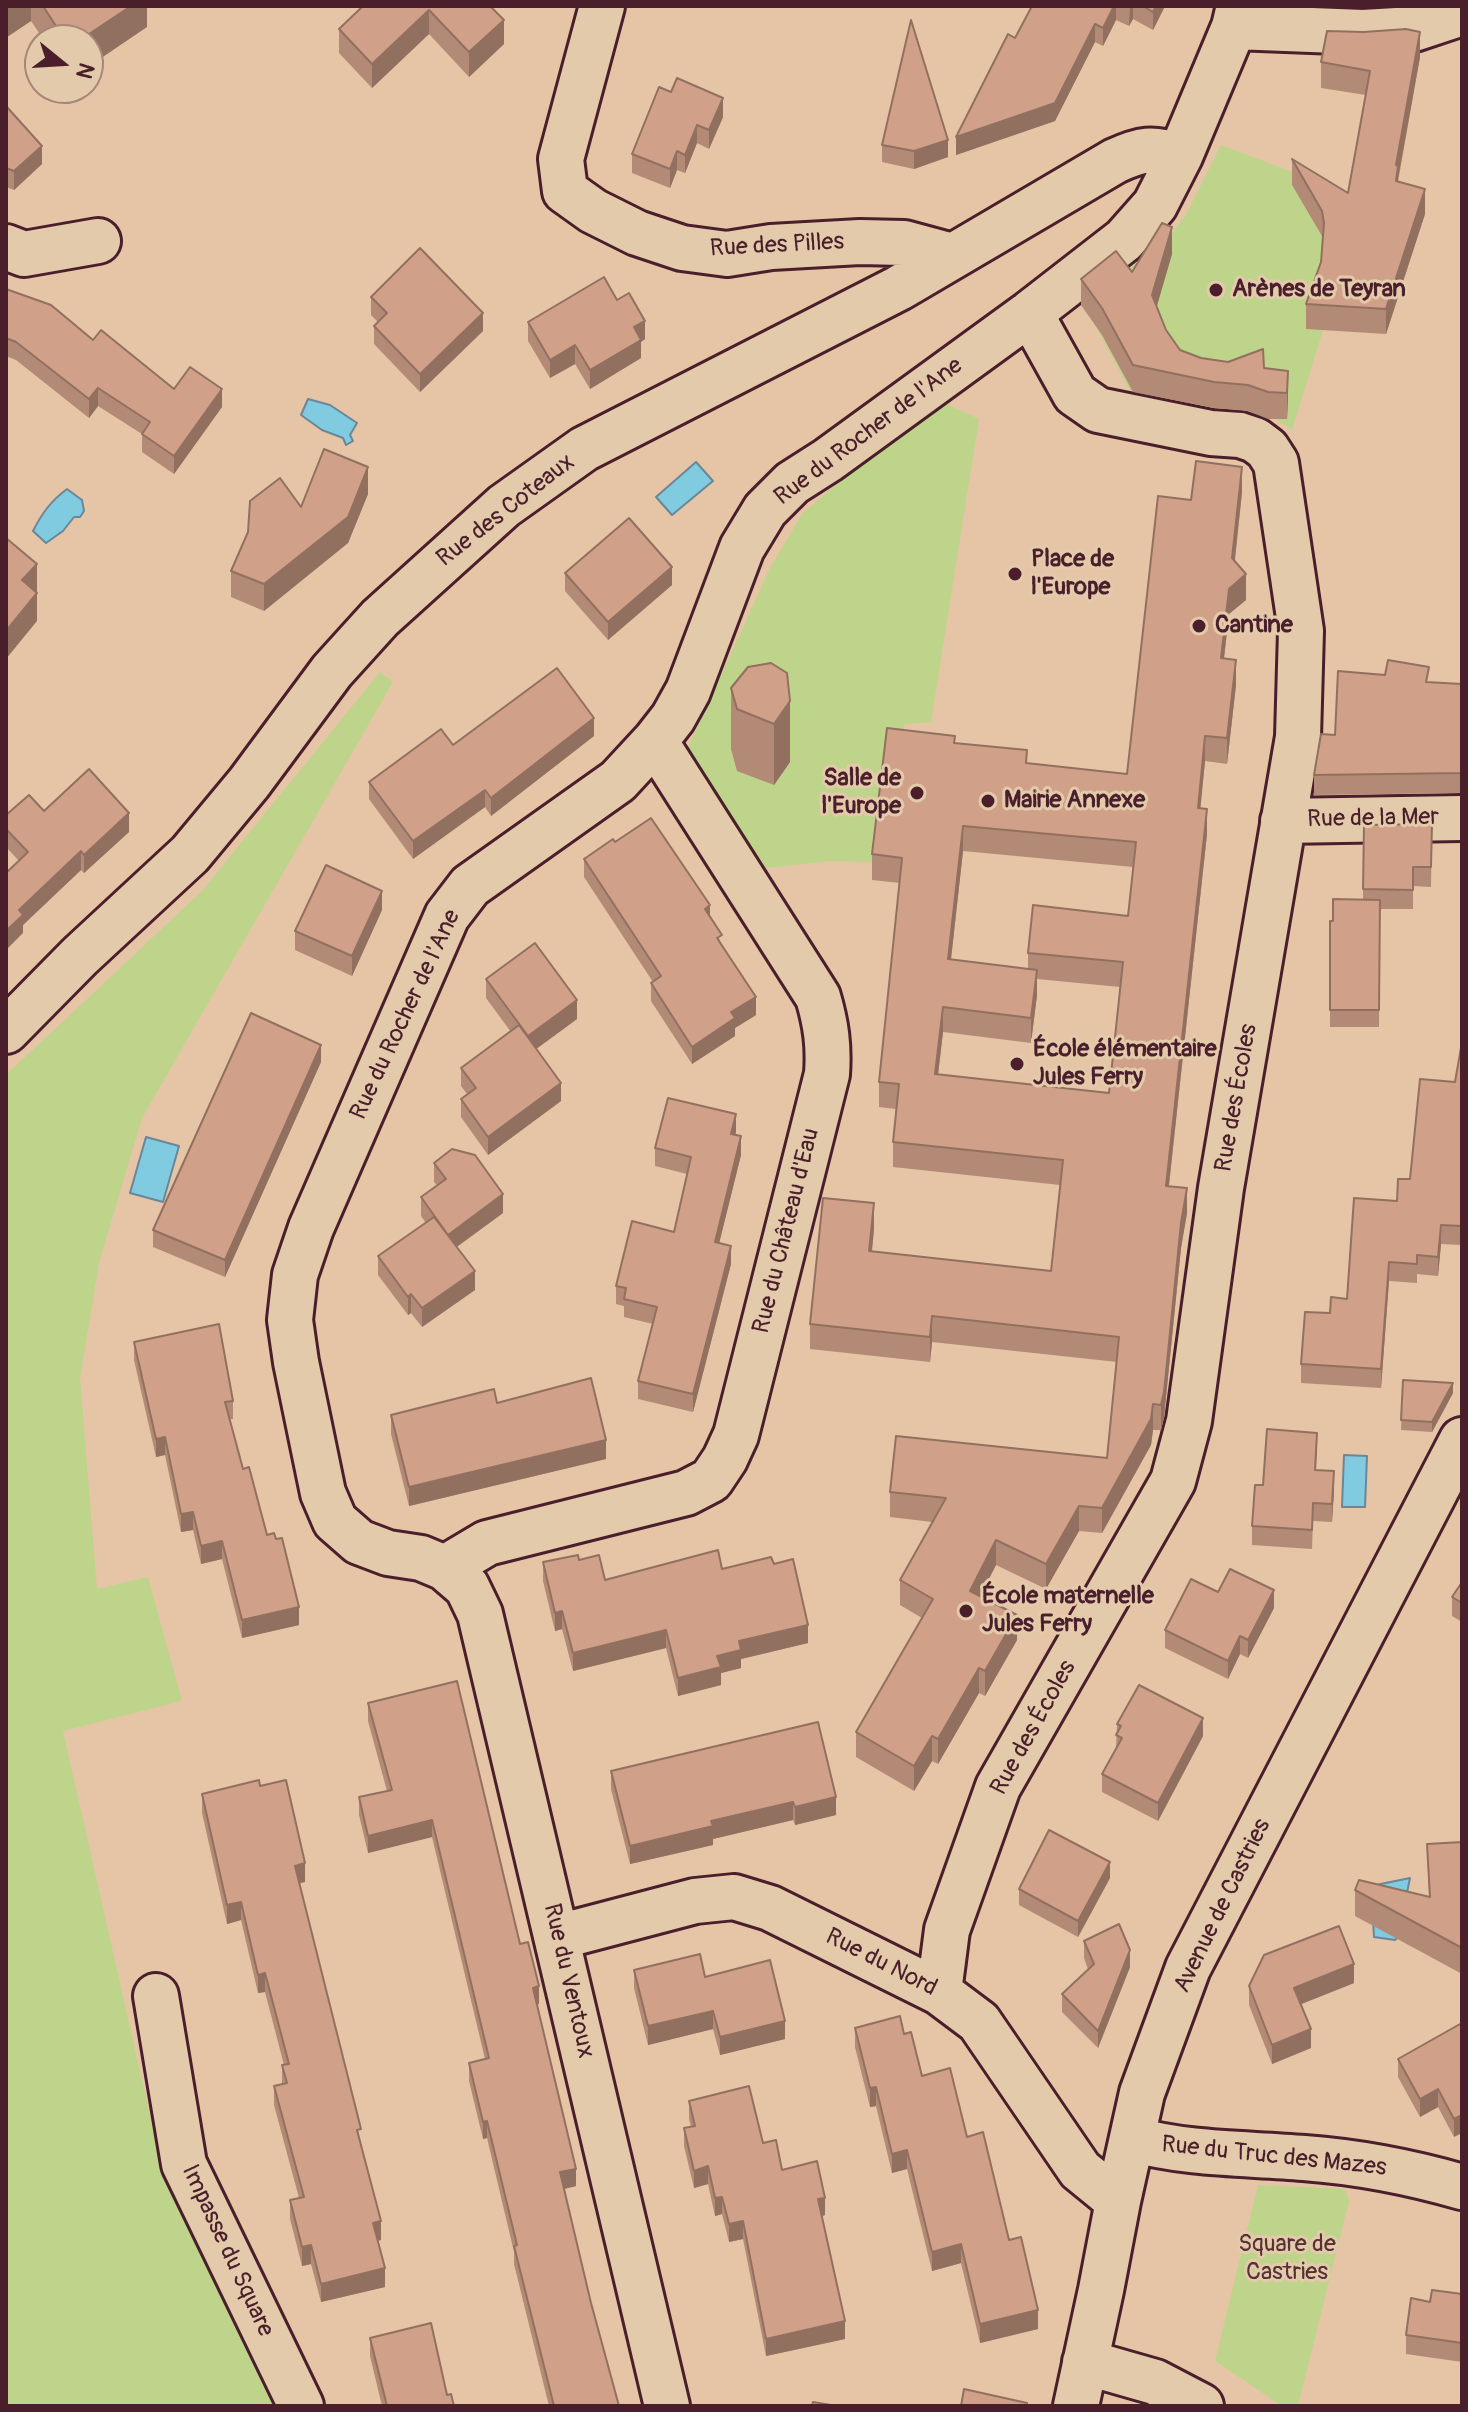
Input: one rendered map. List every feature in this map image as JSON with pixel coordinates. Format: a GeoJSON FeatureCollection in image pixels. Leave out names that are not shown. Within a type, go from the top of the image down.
{"type":"FeatureCollection","features":[{"type":"Feature","properties":{"kind":"street","name":"Rue des Pilles"},"geometry":{"type":"LineString","coordinates":[[602,6],[561,159],[565,191],[593,211],[637,233],[682,248],[727,254],[771,247],[904,243],[952,256]]}},
{"type":"Feature","properties":{"kind":"street"},"geometry":{"type":"LineString","coordinates":[[1237,16],[1363,32],[1414,29],[1462,13]]}},
{"type":"Feature","properties":{"kind":"street","name":"Rue du Rocher de l'Ane"},"geometry":{"type":"LineString","coordinates":[[445,1568],[421,1558],[388,1553],[359,1542],[335,1521],[323,1493],[290,1320],[295,1275],[311,1228],[447,916],[470,886],[618,781],[655,741],[688,691],[742,548],[765,510],[792,483],[1030,313],[1124,240],[1155,205],[1180,156],[1237,16]]}},
{"type":"Feature","properties":{"kind":"street","name":"Rue des Coteaux"},"geometry":{"type":"LineString","coordinates":[[6,1031],[89,947],[190,854],[249,783],[332,671],[380,618],[504,506],[584,449],[899,288],[1126,155],[1138,150],[1159,149],[1180,156]]}},
{"type":"Feature","properties":{"kind":"street"},"geometry":{"type":"LineString","coordinates":[[6,247],[24,254],[98,241]]}},
{"type":"Feature","properties":{"kind":"street","name":"Rue des Écoles"},"geometry":{"type":"LineString","coordinates":[[939,1992],[947,1930],[998,1787],[1173,1481],[1189,1421],[1221,1188],[1298,737],[1301,631],[1276,463],[1267,449],[1255,440],[1240,435],[1211,433],[1098,410],[1075,394],[1030,313]]}},
{"type":"Feature","properties":{"kind":"street","name":"Rue du Château d'Eau"},"geometry":{"type":"LineString","coordinates":[[445,1568],[487,1543],[686,1493],[711,1480],[736,1435],[827,1074],[829,1047],[826,1022],[818,997],[655,741]]}},
{"type":"Feature","properties":{"kind":"street","name":"Rue de la Mer"},"geometry":{"type":"LineString","coordinates":[[1283,821],[1462,818]]}},
{"type":"Feature","properties":{"kind":"street","name":"Avenue de Castries"},"geometry":{"type":"LineString","coordinates":[[1076,2406],[1142,2093],[1188,1968],[1462,1440]]}},
{"type":"Feature","properties":{"kind":"street","name":"Rue du Ventoux"},"geometry":{"type":"LineString","coordinates":[[445,1568],[467,1587],[480,1614],[667,2406]]}},
{"type":"Feature","properties":{"kind":"street","name":"Rue du Nord"},"geometry":{"type":"LineString","coordinates":[[558,1937],[695,1901],[734,1897],[770,1908],[960,2005],[979,2022],[1080,2170],[1118,2201]]}},
{"type":"Feature","properties":{"kind":"street","name":"Impasse du Square"},"geometry":{"type":"LineString","coordinates":[[156,1996],[184,2164],[301,2406]]}},
{"type":"Feature","properties":{"kind":"street","name":"Rue du Truc des Mazes"},"geometry":{"type":"LineString","coordinates":[[1132,2139],[1163,2148],[1210,2154],[1305,2158],[1393,2169],[1462,2187]]}},
{"type":"Feature","properties":{"kind":"street"},"geometry":{"type":"LineString","coordinates":[[1085,2362],[1155,2382],[1201,2406]]}},
{"type":"Feature","properties":{"kind":"green space","name":"Arènes de Teyran"},"geometry":{"type":"Polygon","coordinates":[[[1221,145],[1364,199],[1292,430],[1274,418],[1231,419],[1167,408],[1130,391],[1094,323],[1079,303],[1167,238],[1186,215],[1221,145]]]}},
{"type":"Feature","properties":{"kind":"green space"},"geometry":{"type":"Polygon","coordinates":[[[943,402],[979,419],[931,722],[905,724],[886,755],[874,862],[831,861],[766,868],[687,750],[770,568],[802,514],[943,402]]]}},
{"type":"Feature","properties":{"kind":"green space"},"geometry":{"type":"Polygon","coordinates":[[[380,672],[393,682],[142,1118],[99,1263],[80,1378],[97,1589],[148,1577],[182,1701],[63,1731],[160,2160],[238,2332],[278,2406],[6,2406],[6,1075],[202,891],[380,672]]]}},
{"type":"Feature","properties":{"kind":"green space","name":"Square de Castries"},"geometry":{"type":"Polygon","coordinates":[[[1258,2185],[1345,2189],[1349,2201],[1298,2406],[1282,2406],[1215,2361],[1258,2185]]]}},
{"type":"Feature","properties":{"kind":"water"},"geometry":{"type":"Polygon","coordinates":[[[308,399],[330,405],[357,423],[350,435],[353,441],[346,445],[343,438],[322,430],[301,415],[308,399]]]}},
{"type":"Feature","properties":{"kind":"water"},"geometry":{"type":"Polygon","coordinates":[[[696,462],[713,481],[672,515],[656,497],[696,462]]]}},
{"type":"Feature","properties":{"kind":"water"},"geometry":{"type":"Polygon","coordinates":[[[67,489],[82,500],[84,511],[46,543],[33,531],[47,508],[67,489]]]}},
{"type":"Feature","properties":{"kind":"water"},"geometry":{"type":"Polygon","coordinates":[[[146,1137],[179,1146],[163,1202],[130,1193],[146,1137]]]}},
{"type":"Feature","properties":{"kind":"water"},"geometry":{"type":"Polygon","coordinates":[[[1344,1455],[1367,1456],[1365,1507],[1342,1507],[1344,1455]]]}},
{"type":"Feature","properties":{"kind":"water"},"geometry":{"type":"Polygon","coordinates":[[[1410,1878],[1398,1937],[1395,1940],[1374,1937],[1371,1886],[1410,1878]]]}},
{"type":"Feature","properties":{"kind":"building"},"geometry":{"type":"Polygon","coordinates":[[[43,6],[131,6],[104,24],[55,24],[43,6]]]}},
{"type":"Feature","properties":{"kind":"building"},"geometry":{"type":"Polygon","coordinates":[[[363,6],[490,6],[504,20],[469,52],[429,10],[372,64],[339,29],[363,6]]]}},
{"type":"Feature","properties":{"kind":"building"},"geometry":{"type":"Polygon","coordinates":[[[1032,6],[1114,6],[1103,28],[1095,24],[1055,103],[956,137],[1008,34],[1015,38],[1032,6]]]}},
{"type":"Feature","properties":{"kind":"building"},"geometry":{"type":"Polygon","coordinates":[[[911,20],[948,140],[914,151],[882,145],[911,20]]]}},
{"type":"Feature","properties":{"kind":"building"},"geometry":{"type":"Polygon","coordinates":[[[1406,29],[1420,32],[1396,165],[1396,181],[1425,189],[1386,309],[1306,304],[1321,262],[1324,223],[1322,211],[1292,159],[1348,193],[1370,71],[1321,62],[1327,31],[1406,29]]]}},
{"type":"Feature","properties":{"kind":"building"},"geometry":{"type":"Polygon","coordinates":[[[677,78],[723,98],[709,130],[697,125],[685,155],[677,151],[670,169],[632,154],[659,87],[671,92],[677,78]]]}},
{"type":"Feature","properties":{"kind":"building"},"geometry":{"type":"Polygon","coordinates":[[[6,106],[42,146],[14,171],[6,168],[6,106]]]}},
{"type":"Feature","properties":{"kind":"building"},"geometry":{"type":"Polygon","coordinates":[[[1162,223],[1172,227],[1152,295],[1166,330],[1180,350],[1201,358],[1228,362],[1263,349],[1264,368],[1288,371],[1287,393],[1268,392],[1248,385],[1214,382],[1133,365],[1102,308],[1081,279],[1116,251],[1132,272],[1162,223]]]}},
{"type":"Feature","properties":{"kind":"building"},"geometry":{"type":"Polygon","coordinates":[[[420,248],[483,313],[420,374],[374,326],[387,313],[371,297],[420,248]]]}},
{"type":"Feature","properties":{"kind":"building"},"geometry":{"type":"Polygon","coordinates":[[[604,277],[617,300],[629,293],[645,321],[634,327],[641,340],[590,370],[575,345],[550,360],[528,322],[604,277]]]}},
{"type":"Feature","properties":{"kind":"building"},"geometry":{"type":"Polygon","coordinates":[[[6,289],[51,305],[93,340],[101,330],[174,389],[190,367],[222,389],[174,456],[142,434],[150,422],[98,388],[89,399],[16,342],[6,338],[6,289]]]}},
{"type":"Feature","properties":{"kind":"building"},"geometry":{"type":"Polygon","coordinates":[[[324,449],[368,467],[348,517],[264,584],[231,571],[248,532],[250,501],[280,478],[301,507],[324,449]]]}},
{"type":"Feature","properties":{"kind":"building"},"geometry":{"type":"Polygon","coordinates":[[[1196,461],[1242,467],[1232,558],[1246,574],[1229,589],[1221,658],[1236,660],[1227,738],[1205,736],[1198,808],[1207,809],[1166,1186],[1187,1188],[1164,1392],[1161,1405],[1153,1404],[1151,1419],[1102,1508],[1079,1506],[1046,1564],[996,1540],[970,1591],[1017,1615],[985,1671],[979,1668],[938,1739],[932,1736],[914,1766],[856,1732],[933,1599],[900,1580],[946,1498],[890,1492],[896,1436],[1107,1458],[1119,1337],[932,1316],[930,1337],[810,1324],[823,1198],[874,1203],[869,1251],[1051,1271],[1063,1160],[893,1142],[899,1084],[879,1082],[902,858],[872,854],[887,728],[955,736],[954,743],[1027,750],[1026,763],[1127,774],[1158,496],[1191,500],[1196,461]],[[963,826],[948,959],[1037,970],[1031,1018],[943,1007],[935,1074],[1109,1093],[1123,962],[1028,953],[1033,905],[1128,916],[1136,842],[963,826]]]}},
{"type":"Feature","properties":{"kind":"building"},"geometry":{"type":"Polygon","coordinates":[[[629,518],[672,567],[608,622],[565,573],[629,518]]]}},
{"type":"Feature","properties":{"kind":"building"},"geometry":{"type":"Polygon","coordinates":[[[6,538],[37,564],[22,580],[37,593],[6,631],[6,538]]]}},
{"type":"Feature","properties":{"kind":"building"},"geometry":{"type":"Polygon","coordinates":[[[1388,660],[1429,667],[1426,682],[1462,684],[1462,773],[1314,775],[1321,734],[1335,735],[1338,671],[1385,675],[1388,660]]]}},
{"type":"Feature","properties":{"kind":"building"},"geometry":{"type":"Polygon","coordinates":[[[771,663],[787,673],[790,701],[774,724],[737,709],[731,688],[748,667],[771,663]]]}},
{"type":"Feature","properties":{"kind":"building"},"geometry":{"type":"Polygon","coordinates":[[[557,668],[594,718],[491,798],[485,790],[413,841],[369,782],[441,729],[453,745],[557,668]]]}},
{"type":"Feature","properties":{"kind":"building"},"geometry":{"type":"Polygon","coordinates":[[[89,769],[129,813],[84,855],[81,851],[19,910],[23,915],[6,931],[6,873],[28,852],[6,829],[6,815],[29,795],[44,811],[89,769]]]}},
{"type":"Feature","properties":{"kind":"building"},"geometry":{"type":"Polygon","coordinates":[[[651,818],[710,905],[705,909],[722,935],[717,938],[756,997],[731,1012],[735,1018],[692,1047],[651,983],[661,976],[584,859],[651,818]]]}},
{"type":"Feature","properties":{"kind":"building"},"geometry":{"type":"Polygon","coordinates":[[[1432,824],[1431,867],[1413,867],[1413,890],[1363,889],[1364,825],[1432,824]]]}},
{"type":"Feature","properties":{"kind":"building"},"geometry":{"type":"Polygon","coordinates":[[[326,865],[382,891],[352,956],[295,931],[326,865]]]}},
{"type":"Feature","properties":{"kind":"building"},"geometry":{"type":"Polygon","coordinates":[[[1333,899],[1380,900],[1379,1010],[1330,1010],[1330,921],[1333,921],[1333,899]]]}},
{"type":"Feature","properties":{"kind":"building"},"geometry":{"type":"Polygon","coordinates":[[[535,943],[577,1000],[528,1036],[486,979],[535,943]]]}},
{"type":"Feature","properties":{"kind":"building"},"geometry":{"type":"Polygon","coordinates":[[[251,1013],[321,1045],[225,1260],[153,1230],[251,1013]]]}},
{"type":"Feature","properties":{"kind":"building"},"geometry":{"type":"Polygon","coordinates":[[[519,1025],[561,1083],[488,1137],[461,1099],[476,1088],[461,1068],[519,1025]]]}},
{"type":"Feature","properties":{"kind":"building"},"geometry":{"type":"Polygon","coordinates":[[[1462,1042],[1461,1226],[1441,1225],[1438,1257],[1417,1255],[1417,1264],[1389,1262],[1381,1369],[1301,1364],[1305,1312],[1330,1313],[1331,1297],[1347,1299],[1354,1198],[1397,1201],[1398,1179],[1410,1179],[1420,1079],[1455,1082],[1462,1042]]]}},
{"type":"Feature","properties":{"kind":"building"},"geometry":{"type":"Polygon","coordinates":[[[668,1098],[736,1114],[731,1134],[741,1136],[715,1242],[731,1246],[693,1394],[638,1381],[657,1307],[624,1299],[626,1288],[616,1286],[632,1221],[674,1232],[691,1157],[655,1148],[668,1098]]]}},
{"type":"Feature","properties":{"kind":"building"},"geometry":{"type":"Polygon","coordinates":[[[452,1149],[475,1155],[503,1194],[448,1235],[421,1197],[446,1179],[434,1163],[452,1149]]]}},
{"type":"Feature","properties":{"kind":"building"},"geometry":{"type":"Polygon","coordinates":[[[434,1217],[475,1271],[422,1308],[411,1294],[408,1297],[378,1256],[434,1217]]]}},
{"type":"Feature","properties":{"kind":"building"},"geometry":{"type":"Polygon","coordinates":[[[219,1324],[233,1401],[225,1402],[243,1469],[249,1467],[267,1535],[274,1533],[276,1539],[282,1538],[299,1607],[242,1620],[222,1541],[201,1546],[193,1512],[181,1514],[165,1437],[156,1439],[134,1342],[219,1324]]]}},
{"type":"Feature","properties":{"kind":"building"},"geometry":{"type":"Polygon","coordinates":[[[591,1378],[606,1440],[409,1487],[391,1415],[494,1389],[497,1403],[591,1378]]]}},
{"type":"Feature","properties":{"kind":"building"},"geometry":{"type":"Polygon","coordinates":[[[1403,1380],[1453,1383],[1432,1422],[1401,1420],[1403,1380]]]}},
{"type":"Feature","properties":{"kind":"building"},"geometry":{"type":"Polygon","coordinates":[[[1267,1429],[1317,1433],[1315,1470],[1334,1471],[1332,1504],[1313,1503],[1312,1530],[1252,1526],[1255,1485],[1263,1485],[1267,1429]]]}},
{"type":"Feature","properties":{"kind":"building"},"geometry":{"type":"Polygon","coordinates":[[[718,1550],[722,1569],[771,1557],[774,1564],[793,1559],[808,1625],[739,1641],[741,1650],[717,1656],[721,1667],[678,1678],[666,1630],[573,1653],[562,1611],[555,1613],[543,1562],[578,1555],[579,1560],[599,1555],[605,1580],[718,1550]]]}},
{"type":"Feature","properties":{"kind":"building"},"geometry":{"type":"Polygon","coordinates":[[[1230,1569],[1274,1590],[1248,1640],[1240,1636],[1228,1661],[1165,1630],[1191,1579],[1218,1592],[1230,1569]]]}},
{"type":"Feature","properties":{"kind":"building"},"geometry":{"type":"Polygon","coordinates":[[[1462,1582],[1462,1603],[1452,1597],[1462,1582]]]}},
{"type":"Feature","properties":{"kind":"building"},"geometry":{"type":"Polygon","coordinates":[[[457,1681],[520,1944],[528,1942],[539,1986],[533,1988],[576,2169],[560,2172],[619,2406],[554,2406],[487,2121],[483,2122],[469,2063],[489,2058],[432,1820],[368,1836],[359,1797],[392,1790],[368,1703],[457,1681]]]}},
{"type":"Feature","properties":{"kind":"building"},"geometry":{"type":"Polygon","coordinates":[[[1139,1685],[1203,1718],[1158,1803],[1102,1774],[1122,1738],[1116,1735],[1121,1726],[1117,1724],[1139,1685]]]}},
{"type":"Feature","properties":{"kind":"building"},"geometry":{"type":"Polygon","coordinates":[[[818,1722],[836,1797],[795,1807],[793,1802],[711,1821],[713,1826],[630,1846],[611,1771],[818,1722]]]}},
{"type":"Feature","properties":{"kind":"building"},"geometry":{"type":"Polygon","coordinates":[[[259,1780],[260,1786],[286,1780],[305,1863],[295,1866],[381,2221],[373,2223],[385,2268],[321,2284],[311,2245],[302,2247],[290,2200],[304,2197],[274,2086],[287,2083],[282,2065],[289,2064],[265,1973],[258,1975],[241,1902],[227,1905],[202,1794],[259,1780]]]}},
{"type":"Feature","properties":{"kind":"building"},"geometry":{"type":"Polygon","coordinates":[[[1049,1830],[1110,1862],[1078,1921],[1019,1889],[1049,1830]]]}},
{"type":"Feature","properties":{"kind":"building"},"geometry":{"type":"Polygon","coordinates":[[[1462,1842],[1462,1948],[1355,1890],[1359,1880],[1430,1897],[1427,1844],[1462,1842]]]}},
{"type":"Feature","properties":{"kind":"building"},"geometry":{"type":"Polygon","coordinates":[[[1119,1924],[1130,1950],[1098,2031],[1062,1994],[1094,1964],[1084,1941],[1119,1924]]]}},
{"type":"Feature","properties":{"kind":"building"},"geometry":{"type":"Polygon","coordinates":[[[1339,1926],[1354,1964],[1294,1988],[1311,2029],[1272,2045],[1249,1986],[1264,1955],[1339,1926]]]}},
{"type":"Feature","properties":{"kind":"building"},"geometry":{"type":"Polygon","coordinates":[[[700,1954],[705,1977],[770,1960],[785,2021],[720,2037],[713,2011],[648,2026],[634,1970],[700,1954]]]}},
{"type":"Feature","properties":{"kind":"building"},"geometry":{"type":"Polygon","coordinates":[[[900,2016],[904,2034],[911,2032],[922,2076],[950,2068],[967,2137],[983,2132],[1009,2240],[1021,2237],[1038,2310],[980,2324],[961,2244],[932,2252],[907,2150],[892,2154],[876,2087],[870,2088],[855,2028],[900,2016]]]}},
{"type":"Feature","properties":{"kind":"building"},"geometry":{"type":"Polygon","coordinates":[[[1460,2024],[1462,2115],[1454,2119],[1438,2089],[1420,2099],[1398,2059],[1460,2024]]]}},
{"type":"Feature","properties":{"kind":"building"},"geometry":{"type":"Polygon","coordinates":[[[749,2086],[763,2143],[776,2140],[782,2170],[817,2161],[825,2198],[818,2199],[845,2321],[766,2339],[743,2221],[729,2224],[722,2197],[715,2198],[708,2166],[694,2171],[684,2128],[695,2126],[689,2101],[749,2086]]]}},
{"type":"Feature","properties":{"kind":"building"},"geometry":{"type":"Polygon","coordinates":[[[1432,2290],[1462,2294],[1462,2343],[1406,2335],[1411,2298],[1430,2302],[1432,2290]]]}},
{"type":"Feature","properties":{"kind":"building"},"geometry":{"type":"Polygon","coordinates":[[[431,2323],[447,2395],[451,2394],[454,2406],[387,2406],[370,2338],[431,2323]]]}},
{"type":"Feature","properties":{"kind":"building"},"geometry":{"type":"Polygon","coordinates":[[[964,2389],[1027,2403],[1027,2406],[961,2406],[964,2389]]]}},
{"type":"Feature","properties":{"kind":"building"},"geometry":{"type":"Polygon","coordinates":[[[813,2402],[837,2406],[812,2406],[813,2402]]]}},
{"type":"Feature","properties":{"kind":"place","name":"Arènes de Teyran"},"geometry":{"type":"Point","coordinates":[1216,290]}},
{"type":"Feature","properties":{"kind":"place","name":"Place de l'Europe"},"geometry":{"type":"Point","coordinates":[1015,574]}},
{"type":"Feature","properties":{"kind":"place","name":"Cantine"},"geometry":{"type":"Point","coordinates":[1199,626]}},
{"type":"Feature","properties":{"kind":"place","name":"Salle de l'Europe"},"geometry":{"type":"Point","coordinates":[917,793]}},
{"type":"Feature","properties":{"kind":"place","name":"Mairie Annexe"},"geometry":{"type":"Point","coordinates":[988,801]}},
{"type":"Feature","properties":{"kind":"place","name":"École élémentaire Jules Ferry"},"geometry":{"type":"Point","coordinates":[1017,1064]}},
{"type":"Feature","properties":{"kind":"place","name":"École maternelle Jules Ferry"},"geometry":{"type":"Point","coordinates":[966,1611]}}]}
